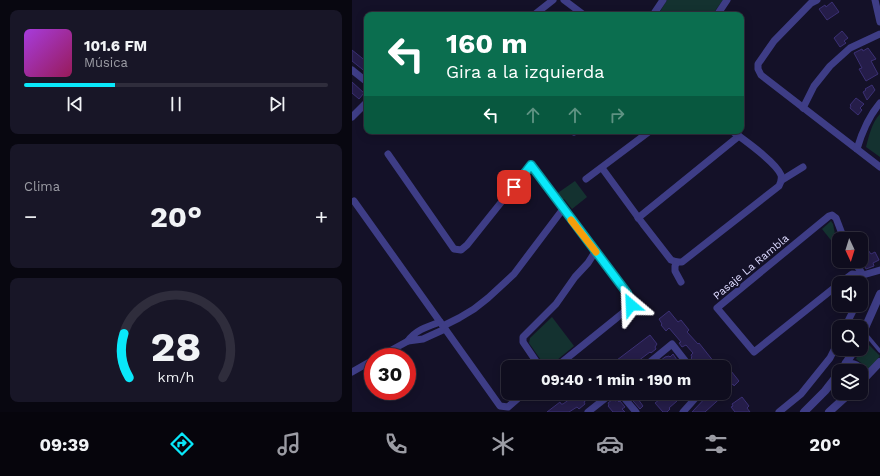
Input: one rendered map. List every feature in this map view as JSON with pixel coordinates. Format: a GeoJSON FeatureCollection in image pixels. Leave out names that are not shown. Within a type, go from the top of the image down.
{"type":"FeatureCollection","features":[{"type":"Feature","properties":{"kind":"street"},"geometry":{"type":"LineString","coordinates":[[538,12],[553,0]]}},
{"type":"Feature","properties":{"kind":"street"},"geometry":{"type":"LineString","coordinates":[[564,0],[580,12]]}},
{"type":"Feature","properties":{"kind":"street"},"geometry":{"type":"LineString","coordinates":[[655,12],[663,0]]}},
{"type":"Feature","properties":{"kind":"street"},"geometry":{"type":"LineString","coordinates":[[719,12],[727,0]]}},
{"type":"Feature","properties":{"kind":"street"},"geometry":{"type":"LineString","coordinates":[[817,0],[811,3],[774,41],[758,64],[758,69],[761,75],[880,167]]}},
{"type":"Feature","properties":{"kind":"street"},"geometry":{"type":"LineString","coordinates":[[875,0],[880,22]]}},
{"type":"Feature","properties":{"kind":"street"},"geometry":{"type":"LineString","coordinates":[[803,108],[814,86],[830,66],[850,48],[880,34]]}},
{"type":"Feature","properties":{"kind":"street"},"geometry":{"type":"LineString","coordinates":[[352,70],[364,80]]}},
{"type":"Feature","properties":{"kind":"street"},"geometry":{"type":"LineString","coordinates":[[857,149],[862,130],[872,112],[880,103]]}},
{"type":"Feature","properties":{"kind":"street"},"geometry":{"type":"LineString","coordinates":[[352,117],[364,105]]}},
{"type":"Feature","properties":{"kind":"street"},"geometry":{"type":"LineString","coordinates":[[586,179],[646,134]]}},
{"type":"Feature","properties":{"kind":"street"},"geometry":{"type":"LineString","coordinates":[[736,134],[775,165],[782,180]]}},
{"type":"Feature","properties":{"kind":"street"},"geometry":{"type":"LineString","coordinates":[[640,221],[739,136]]}},
{"type":"Feature","properties":{"kind":"street"},"geometry":{"type":"LineString","coordinates":[[388,154],[454,249],[461,250],[467,246],[531,165],[630,299],[631,305],[629,308],[565,360]]}},
{"type":"Feature","properties":{"kind":"street"},"geometry":{"type":"LineString","coordinates":[[602,168],[640,221],[671,260],[682,262],[779,186],[782,180],[803,167]]}},
{"type":"Feature","properties":{"kind":"street"},"geometry":{"type":"LineString","coordinates":[[354,201],[500,406],[508,407],[516,400]]}},
{"type":"Feature","properties":{"kind":"street"},"geometry":{"type":"LineString","coordinates":[[395,348],[408,341],[423,339],[474,309],[488,298],[514,274],[563,209]]}},
{"type":"Feature","properties":{"kind":"street","name":"Pasaje La Rambla"},"geometry":{"type":"LineString","coordinates":[[832,289],[754,352],[717,308],[829,216],[834,216],[836,218],[841,232]]}},
{"type":"Feature","properties":{"kind":"street"},"geometry":{"type":"LineString","coordinates":[[535,360],[523,342],[522,337],[556,304],[575,277],[596,252]]}},
{"type":"Feature","properties":{"kind":"street"},"geometry":{"type":"LineString","coordinates":[[678,262],[675,266],[675,271],[681,282]]}},
{"type":"Feature","properties":{"kind":"street"},"geometry":{"type":"LineString","coordinates":[[858,268],[863,275]]}},
{"type":"Feature","properties":{"kind":"street","name":"Pasaje La Rambla"},"geometry":{"type":"LineString","coordinates":[[849,276],[852,274],[863,275],[880,270]]}},
{"type":"Feature","properties":{"kind":"street"},"geometry":{"type":"LineString","coordinates":[[868,321],[880,294]]}},
{"type":"Feature","properties":{"kind":"street"},"geometry":{"type":"LineString","coordinates":[[653,360],[672,344],[685,360]]}},
{"type":"Feature","properties":{"kind":"street"},"geometry":{"type":"LineString","coordinates":[[779,412],[801,394],[832,354]]}},
{"type":"Feature","properties":{"kind":"street"},"geometry":{"type":"LineString","coordinates":[[850,356],[846,363],[854,364]]}},
{"type":"Feature","properties":{"kind":"street"},"geometry":{"type":"LineString","coordinates":[[868,375],[880,362]]}},
{"type":"Feature","properties":{"kind":"street"},"geometry":{"type":"LineString","coordinates":[[352,372],[364,365]]}},
{"type":"Feature","properties":{"kind":"street"},"geometry":{"type":"LineString","coordinates":[[804,412],[832,382]]}},
{"type":"Feature","properties":{"kind":"street"},"geometry":{"type":"LineString","coordinates":[[588,412],[603,400]]}},
{"type":"Feature","properties":{"kind":"street"},"geometry":{"type":"LineString","coordinates":[[626,400],[636,412]]}},
{"type":"Feature","properties":{"kind":"street"},"geometry":{"type":"LineString","coordinates":[[683,412],[694,400]]}},
{"type":"Feature","properties":{"kind":"street"},"geometry":{"type":"LineString","coordinates":[[829,412],[842,400]]}},
{"type":"Feature","properties":{"kind":"lane"},"geometry":{"type":"LineString","coordinates":[[868,340],[880,351]]}},
{"type":"Feature","properties":{"kind":"green space"},"geometry":{"type":"Polygon","coordinates":[[[667,0],[723,0],[714,12],[660,12],[667,0]]]}},
{"type":"Feature","properties":{"kind":"green space"},"geometry":{"type":"Polygon","coordinates":[[[880,114],[880,157],[866,147],[873,125],[880,114]]]}},
{"type":"Feature","properties":{"kind":"green space"},"geometry":{"type":"Polygon","coordinates":[[[575,181],[587,197],[572,209],[564,199],[556,203],[552,197],[575,181]]]}},
{"type":"Feature","properties":{"kind":"green space"},"geometry":{"type":"Polygon","coordinates":[[[831,221],[835,232],[832,232],[832,242],[822,229],[831,221]]]}},
{"type":"Feature","properties":{"kind":"green space"},"geometry":{"type":"Polygon","coordinates":[[[552,317],[574,346],[557,360],[541,360],[529,343],[530,338],[552,317]]]}},
{"type":"Feature","properties":{"kind":"green space"},"geometry":{"type":"Polygon","coordinates":[[[868,344],[880,356],[869,369],[868,364],[862,364],[856,359],[858,356],[868,356],[868,344]]]}},
{"type":"Feature","properties":{"kind":"building"},"geometry":{"type":"Polygon","coordinates":[[[832,2],[839,12],[827,20],[819,9],[825,5],[826,7],[832,2]]]}},
{"type":"Feature","properties":{"kind":"building"},"geometry":{"type":"Polygon","coordinates":[[[842,31],[848,38],[844,41],[846,43],[840,47],[834,38],[842,31]]]}},
{"type":"Feature","properties":{"kind":"building"},"geometry":{"type":"Polygon","coordinates":[[[868,48],[876,59],[871,61],[878,74],[866,81],[859,69],[862,68],[854,53],[868,48]]]}},
{"type":"Feature","properties":{"kind":"building"},"geometry":{"type":"Polygon","coordinates":[[[352,50],[364,60],[364,71],[352,61],[352,50]]]}},
{"type":"Feature","properties":{"kind":"building"},"geometry":{"type":"Polygon","coordinates":[[[352,82],[364,93],[359,99],[352,93],[352,82]]]}},
{"type":"Feature","properties":{"kind":"building"},"geometry":{"type":"Polygon","coordinates":[[[872,85],[875,90],[867,100],[863,92],[872,85]]]}},
{"type":"Feature","properties":{"kind":"building"},"geometry":{"type":"Polygon","coordinates":[[[856,98],[864,104],[860,108],[862,110],[858,115],[850,108],[850,105],[856,98]]]}},
{"type":"Feature","properties":{"kind":"building"},"geometry":{"type":"Polygon","coordinates":[[[868,250],[871,254],[875,252],[879,260],[873,263],[874,266],[866,269],[868,268],[868,250]]]}},
{"type":"Feature","properties":{"kind":"building"},"geometry":{"type":"Polygon","coordinates":[[[669,311],[678,322],[681,320],[689,330],[687,332],[698,344],[699,343],[712,360],[693,360],[691,355],[693,353],[686,345],[682,347],[679,343],[681,342],[669,328],[666,331],[661,325],[662,324],[659,319],[669,311]]]}},
{"type":"Feature","properties":{"kind":"building"},"geometry":{"type":"Polygon","coordinates":[[[650,335],[657,344],[655,347],[656,349],[639,360],[617,360],[650,335]]]}},
{"type":"Feature","properties":{"kind":"building"},"geometry":{"type":"Polygon","coordinates":[[[673,354],[677,360],[661,360],[665,357],[670,357],[673,354]]]}},
{"type":"Feature","properties":{"kind":"building"},"geometry":{"type":"Polygon","coordinates":[[[731,371],[739,381],[734,386],[733,384],[731,386],[731,371]]]}},
{"type":"Feature","properties":{"kind":"building"},"geometry":{"type":"Polygon","coordinates":[[[742,397],[749,406],[747,408],[750,412],[735,412],[731,407],[733,406],[732,404],[742,397]]]}},
{"type":"Feature","properties":{"kind":"building"},"geometry":{"type":"Polygon","coordinates":[[[568,400],[586,400],[584,402],[585,404],[579,409],[577,407],[569,412],[547,412],[560,402],[563,404],[568,400]]]}},
{"type":"Feature","properties":{"kind":"building"},"geometry":{"type":"Polygon","coordinates":[[[612,400],[620,401],[625,407],[622,409],[625,412],[613,412],[608,406],[608,403],[612,400]]]}},
{"type":"Feature","properties":{"kind":"building"},"geometry":{"type":"Polygon","coordinates":[[[632,400],[639,400],[643,406],[640,409],[632,400]]]}},
{"type":"Feature","properties":{"kind":"building"},"geometry":{"type":"Polygon","coordinates":[[[659,400],[677,401],[669,408],[670,409],[667,412],[663,412],[655,403],[659,400]]]}},
{"type":"Feature","properties":{"kind":"building"},"geometry":{"type":"Polygon","coordinates":[[[703,400],[718,400],[705,412],[692,412],[703,400]]]}},
{"type":"Feature","properties":{"kind":"slow traffic"},"geometry":{"type":"LineString","coordinates":[[571,220],[596,252]]}},
{"type":"Feature","properties":{"kind":"route"},"geometry":{"type":"LineString","coordinates":[[514,187],[531,165],[627,293],[631,305]]}}]}
